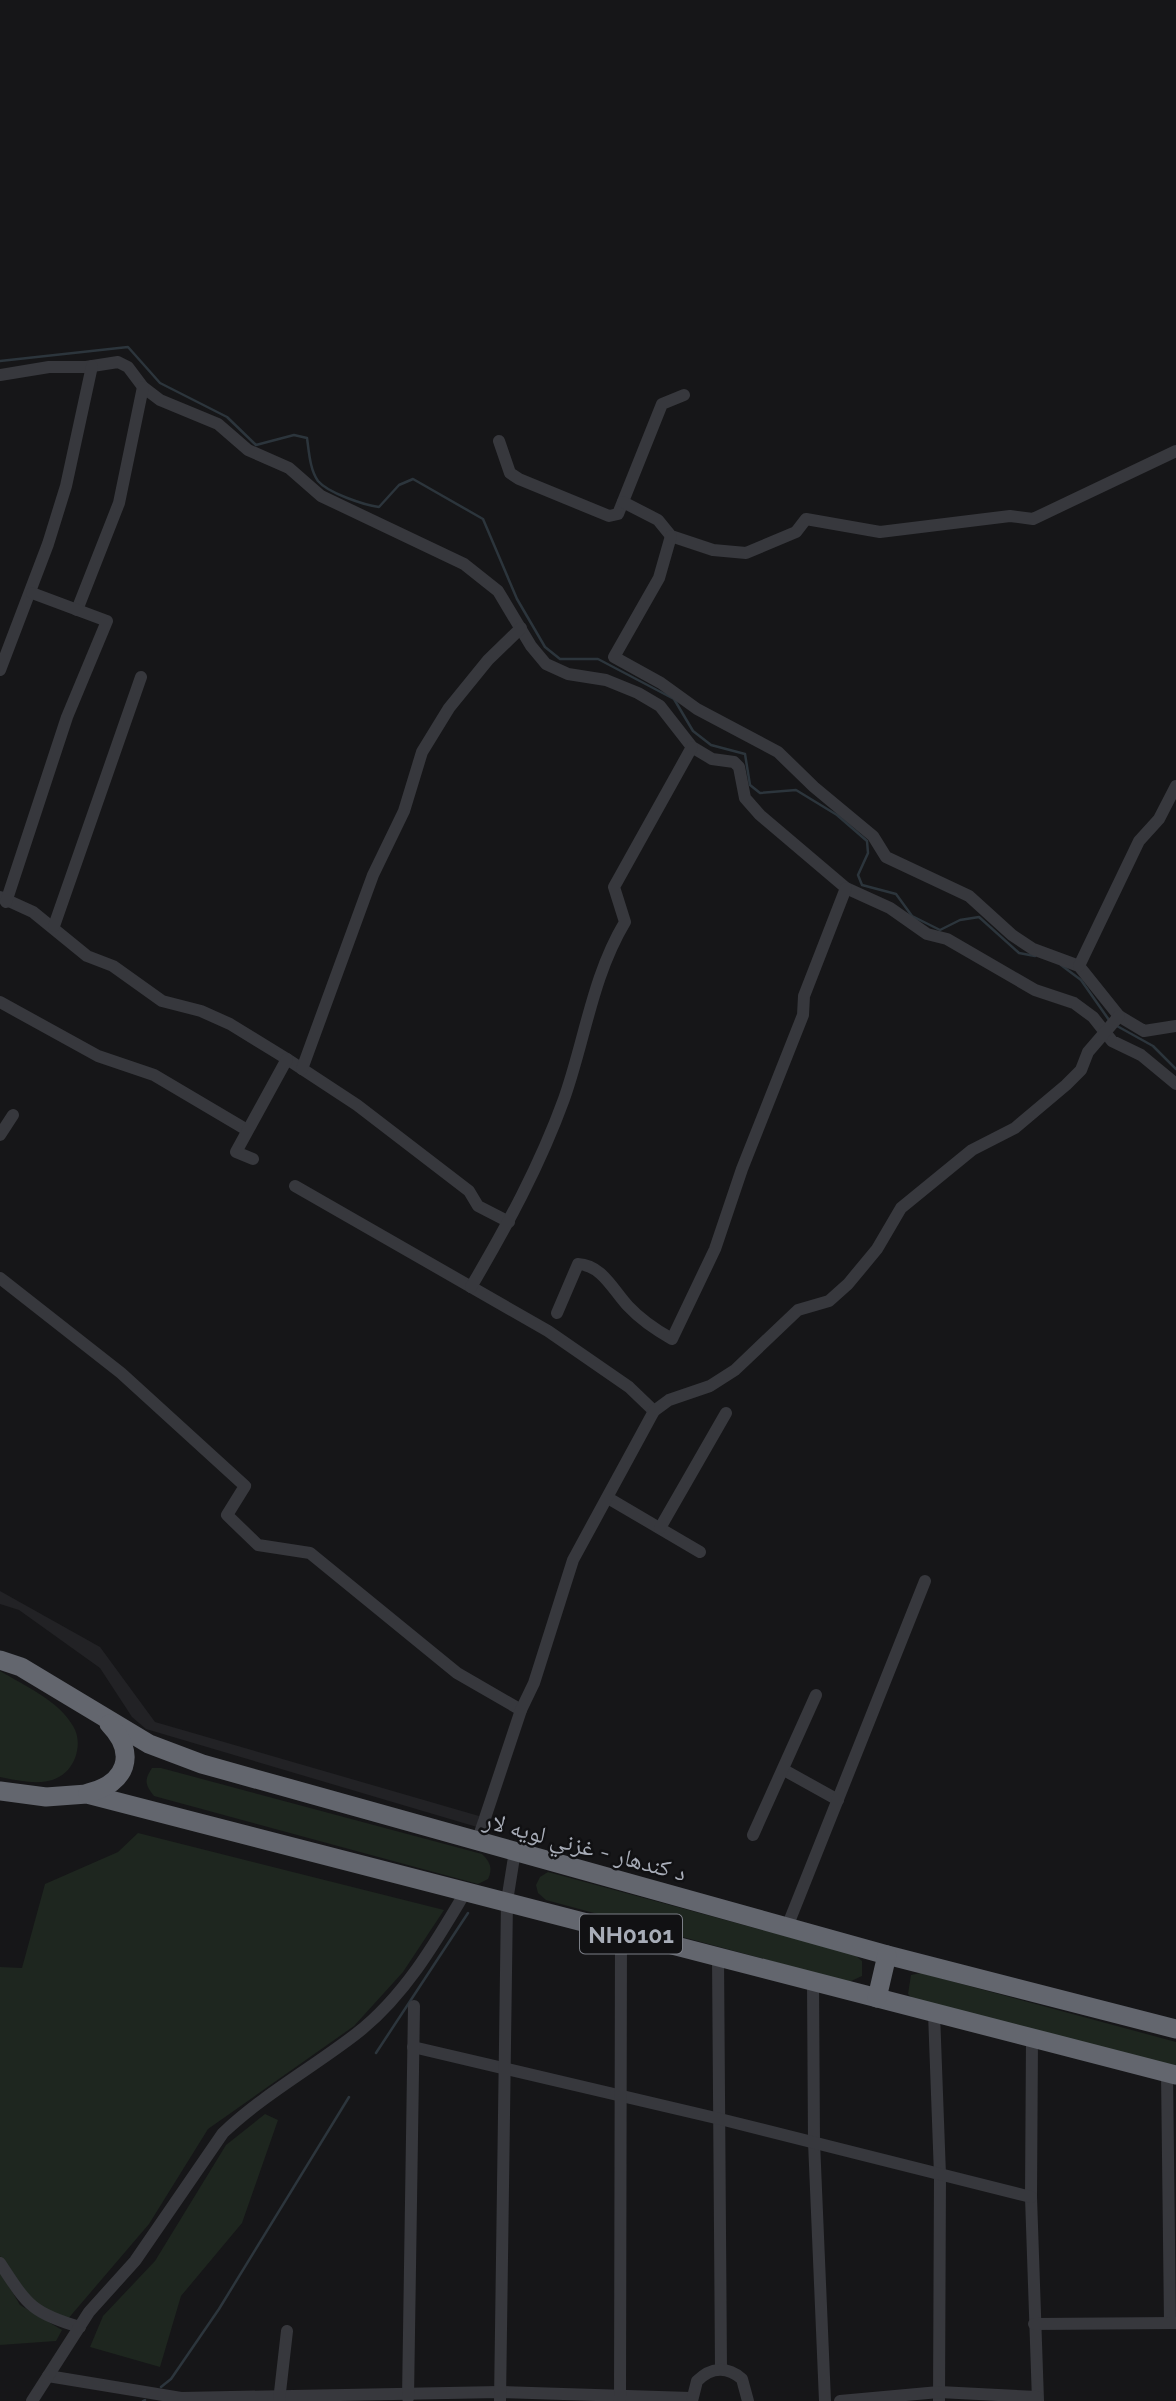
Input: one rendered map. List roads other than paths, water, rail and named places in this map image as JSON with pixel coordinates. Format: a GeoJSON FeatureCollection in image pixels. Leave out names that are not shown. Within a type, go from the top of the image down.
{"type":"FeatureCollection","features":[{"type":"Feature","properties":{"kind":"highway"},"geometry":{"type":"LineString","coordinates":[[0,1650],[21,1667]]}},
{"type":"Feature","properties":{"kind":"highway","name":"د کندهار - غزني لويه لار"},"geometry":{"type":"LineString","coordinates":[[0,1660],[21,1667],[149,1744],[202,1764],[887,1955],[1176,2029]]}},
{"type":"Feature","properties":{"kind":"highway","name":"NH0101"},"geometry":{"type":"LineString","coordinates":[[0,1791],[46,1797],[87,1794],[105,1789],[120,1777],[125,1762],[124,1748],[115,1731],[100,1714]]}},
{"type":"Feature","properties":{"kind":"highway","name":"NH0101"},"geometry":{"type":"LineString","coordinates":[[87,1794],[1172,2074]]}},
{"type":"Feature","properties":{"kind":"highway"},"geometry":{"type":"LineString","coordinates":[[877,1998],[887,1955]]}},
{"type":"Feature","properties":{"kind":"street"},"geometry":{"type":"LineString","coordinates":[[0,375],[49,367],[92,366],[118,362],[128,367],[144,387],[160,400],[218,424],[248,450],[289,468],[321,496],[464,564],[498,592],[546,664],[568,674],[606,680],[638,693],[660,706],[692,747],[712,759],[734,762],[739,767],[745,798],[760,815],[846,888],[890,908],[927,934],[947,939],[1035,990],[1074,1003],[1093,1017],[1112,1025],[1144,1031],[1176,1026]]}},
{"type":"Feature","properties":{"kind":"street"},"geometry":{"type":"LineString","coordinates":[[0,670],[32,593],[66,486],[92,366]]}},
{"type":"Feature","properties":{"kind":"street"},"geometry":{"type":"LineString","coordinates":[[77,610],[119,503],[144,387]]}},
{"type":"Feature","properties":{"kind":"street"},"geometry":{"type":"LineString","coordinates":[[499,441],[510,473],[519,479],[609,516],[618,514],[662,404],[684,395]]}},
{"type":"Feature","properties":{"kind":"street"},"geometry":{"type":"LineString","coordinates":[[623,502],[658,520],[671,536],[713,550],[746,553],[796,532],[806,519],[880,532],[1010,516],[1033,519],[1176,451]]}},
{"type":"Feature","properties":{"kind":"street"},"geometry":{"type":"LineString","coordinates":[[671,536],[659,578],[614,657],[661,683],[697,709],[778,752],[814,787],[873,836],[886,857],[969,896],[1012,935],[1033,949],[1079,966],[1112,1025],[1112,1041],[1141,1055],[1176,1083]]}},
{"type":"Feature","properties":{"kind":"street"},"geometry":{"type":"LineString","coordinates":[[32,593],[107,621],[67,717],[3,899],[33,912],[54,926],[87,956],[113,966],[162,1001],[201,1011],[230,1024],[287,1059],[357,1105],[469,1191],[478,1206],[509,1222]]}},
{"type":"Feature","properties":{"kind":"street"},"geometry":{"type":"LineString","coordinates":[[302,1069],[373,875],[404,811],[422,752],[449,708],[488,660],[522,628]]}},
{"type":"Feature","properties":{"kind":"street"},"geometry":{"type":"LineString","coordinates":[[54,926],[141,677]]}},
{"type":"Feature","properties":{"kind":"street"},"geometry":{"type":"LineString","coordinates":[[471,1287],[525,1193],[564,1099],[592,996],[609,948],[625,922],[614,887],[692,747]]}},
{"type":"Feature","properties":{"kind":"street"},"geometry":{"type":"LineString","coordinates":[[1079,966],[1139,841],[1158,819],[1176,786]]}},
{"type":"Feature","properties":{"kind":"street"},"geometry":{"type":"LineString","coordinates":[[557,1313],[578,1264],[588,1265],[603,1275],[628,1306],[653,1328],[672,1339],[715,1249],[742,1169],[803,1015],[804,996],[846,888]]}},
{"type":"Feature","properties":{"kind":"street"},"geometry":{"type":"LineString","coordinates":[[0,1002],[98,1056],[154,1075],[244,1136]]}},
{"type":"Feature","properties":{"kind":"street"},"geometry":{"type":"LineString","coordinates":[[477,1842],[521,1710],[534,1683],[573,1560],[654,1412],[669,1400],[710,1386],[735,1370],[798,1310],[829,1301],[848,1284],[877,1249],[901,1208],[972,1150],[1015,1128],[1066,1085],[1082,1070],[1088,1052],[1112,1025]]}},
{"type":"Feature","properties":{"kind":"street"},"geometry":{"type":"LineString","coordinates":[[253,1159],[236,1152],[287,1059]]}},
{"type":"Feature","properties":{"kind":"street"},"geometry":{"type":"LineString","coordinates":[[0,1135],[13,1115]]}},
{"type":"Feature","properties":{"kind":"street"},"geometry":{"type":"LineString","coordinates":[[295,1186],[548,1331],[629,1387],[654,1412]]}},
{"type":"Feature","properties":{"kind":"street"},"geometry":{"type":"LineString","coordinates":[[0,1278],[121,1373],[245,1486],[228,1515],[258,1545],[310,1553],[457,1673],[521,1710]]}},
{"type":"Feature","properties":{"kind":"street"},"geometry":{"type":"LineString","coordinates":[[660,1528],[726,1413]]}},
{"type":"Feature","properties":{"kind":"street"},"geometry":{"type":"LineString","coordinates":[[608,1497],[700,1552]]}},
{"type":"Feature","properties":{"kind":"street"},"geometry":{"type":"LineString","coordinates":[[787,1927],[925,1581]]}},
{"type":"Feature","properties":{"kind":"street"},"geometry":{"type":"LineString","coordinates":[[753,1835],[816,1695]]}},
{"type":"Feature","properties":{"kind":"street"},"geometry":{"type":"LineString","coordinates":[[784,1770],[838,1800]]}},
{"type":"Feature","properties":{"kind":"street"},"geometry":{"type":"LineString","coordinates":[[500,2397],[507,1901],[515,1851]]}},
{"type":"Feature","properties":{"kind":"street"},"geometry":{"type":"LineString","coordinates":[[32,2401],[80,2327],[135,2261],[223,2133],[240,2116],[358,2033],[398,1992],[433,1947],[466,1891]]}},
{"type":"Feature","properties":{"kind":"street"},"geometry":{"type":"LineString","coordinates":[[620,2399],[621,1932]]}},
{"type":"Feature","properties":{"kind":"street"},"geometry":{"type":"LineString","coordinates":[[718,1956],[721,2369]]}},
{"type":"Feature","properties":{"kind":"street"},"geometry":{"type":"LineString","coordinates":[[813,1982],[814,2142],[825,2401]]}},
{"type":"Feature","properties":{"kind":"street"},"geometry":{"type":"LineString","coordinates":[[408,2397],[414,2006]]}},
{"type":"Feature","properties":{"kind":"street"},"geometry":{"type":"LineString","coordinates":[[934,2013],[940,2175],[939,2397]]}},
{"type":"Feature","properties":{"kind":"street"},"geometry":{"type":"LineString","coordinates":[[839,2401],[939,2397],[1037,2399],[1031,2197],[1032,2038]]}},
{"type":"Feature","properties":{"kind":"street"},"geometry":{"type":"LineString","coordinates":[[412,2047],[621,2095],[1031,2197]]}},
{"type":"Feature","properties":{"kind":"street"},"geometry":{"type":"LineString","coordinates":[[1034,2324],[1173,2323],[1172,2074]]}},
{"type":"Feature","properties":{"kind":"street"},"geometry":{"type":"LineString","coordinates":[[0,2263],[23,2297],[46,2317],[80,2327]]}},
{"type":"Feature","properties":{"kind":"street"},"geometry":{"type":"LineString","coordinates":[[279,2398],[287,2331]]}},
{"type":"Feature","properties":{"kind":"street"},"geometry":{"type":"LineString","coordinates":[[48,2376],[181,2400],[408,2397],[691,2400],[696,2381],[712,2370],[721,2369],[742,2379],[748,2401]]}},
{"type":"Feature","properties":{"kind":"waterway"},"geometry":{"type":"LineString","coordinates":[[0,361],[128,347],[160,383],[227,417],[256,445],[294,435],[307,438],[315,477],[338,494],[379,507],[399,485],[413,479],[483,519],[517,599],[545,647],[560,659],[598,659],[674,699],[693,731],[711,745],[745,754],[750,785],[760,793],[796,790],[837,815],[867,841],[868,853],[858,875],[862,885],[896,894],[912,916],[940,930],[960,920],[979,917],[1019,953],[1035,956]]}},
{"type":"Feature","properties":{"kind":"waterway"},"geometry":{"type":"LineString","coordinates":[[1061,965],[1081,980],[1109,1020]]}},
{"type":"Feature","properties":{"kind":"waterway"},"geometry":{"type":"LineString","coordinates":[[1117,1026],[1153,1046],[1176,1069]]}},
{"type":"Feature","properties":{"kind":"waterway"},"geometry":{"type":"LineString","coordinates":[[376,2053],[468,1913]]}},
{"type":"Feature","properties":{"kind":"waterway"},"geometry":{"type":"LineString","coordinates":[[161,2387],[171,2379],[219,2309],[349,2097]]}}]}
